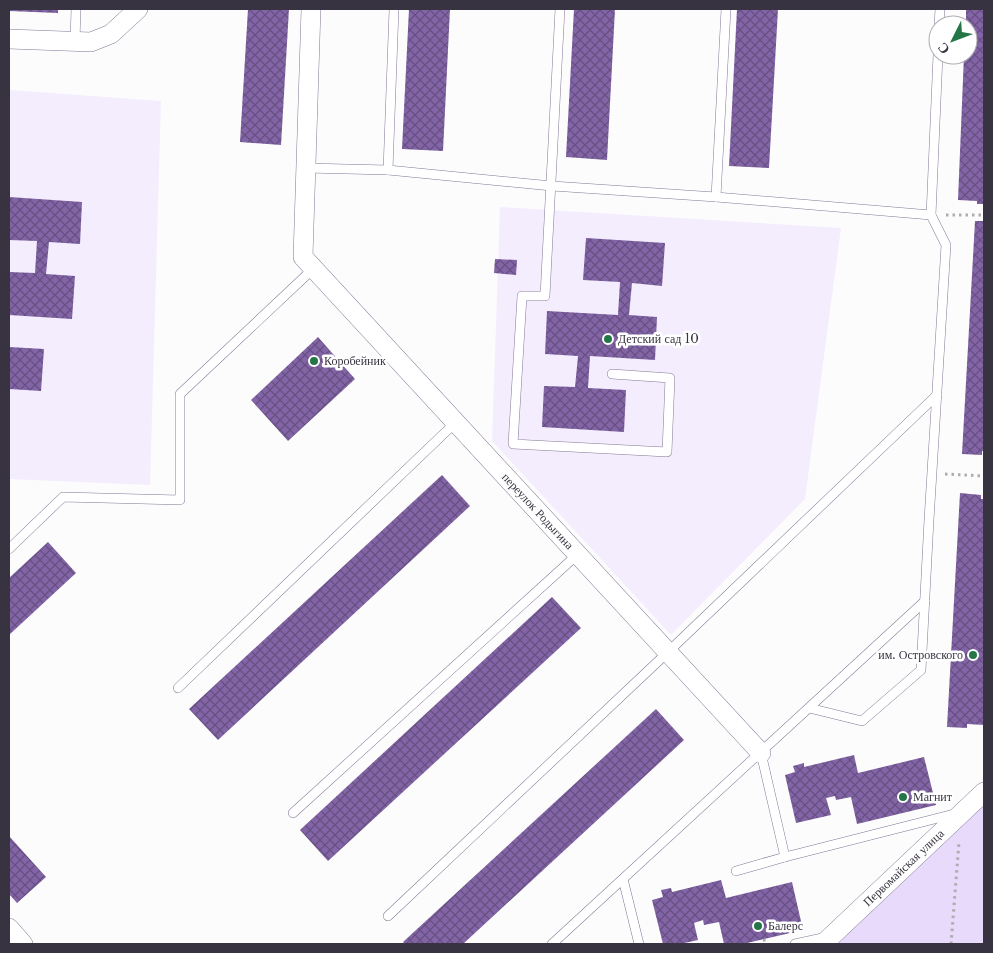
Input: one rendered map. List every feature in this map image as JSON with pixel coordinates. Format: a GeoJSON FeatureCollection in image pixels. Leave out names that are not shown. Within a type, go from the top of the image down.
{"type":"FeatureCollection","features":[{"type":"Feature","properties":{"kind":"street"},"geometry":{"type":"LineString","coordinates":[[9,39],[91,42],[111,34],[138,9]]}},
{"type":"Feature","properties":{"kind":"street","name":"переулок Родыгина"},"geometry":{"type":"LineString","coordinates":[[311,9],[303,257],[761,753]]}},
{"type":"Feature","properties":{"kind":"street","name":"Первомайская улица"},"geometry":{"type":"LineString","coordinates":[[828,940],[984,792]]}},
{"type":"Feature","properties":{"kind":"street"},"geometry":{"type":"LineString","coordinates":[[9,928],[23,944]]}},
{"type":"Feature","properties":{"kind":"lane"},"geometry":{"type":"LineString","coordinates":[[75,41],[76,9]]}},
{"type":"Feature","properties":{"kind":"lane"},"geometry":{"type":"LineString","coordinates":[[388,170],[394,9]]}},
{"type":"Feature","properties":{"kind":"lane"},"geometry":{"type":"LineString","coordinates":[[560,9],[545,296],[522,296],[513,444],[668,452],[670,378],[612,374]]}},
{"type":"Feature","properties":{"kind":"lane"},"geometry":{"type":"LineString","coordinates":[[716,197],[726,9]]}},
{"type":"Feature","properties":{"kind":"lane"},"geometry":{"type":"LineString","coordinates":[[809,708],[862,721],[921,670],[946,245],[931,215],[938,65]]}},
{"type":"Feature","properties":{"kind":"lane"},"geometry":{"type":"LineString","coordinates":[[306,168],[388,170],[552,186],[716,197],[931,215]]}},
{"type":"Feature","properties":{"kind":"lane"},"geometry":{"type":"LineString","coordinates":[[9,549],[63,497],[180,500],[180,394],[314,269]]}},
{"type":"Feature","properties":{"kind":"lane"},"geometry":{"type":"LineString","coordinates":[[388,916],[937,395]]}},
{"type":"Feature","properties":{"kind":"lane"},"geometry":{"type":"LineString","coordinates":[[178,688],[456,422]]}},
{"type":"Feature","properties":{"kind":"lane"},"geometry":{"type":"LineString","coordinates":[[293,814],[578,554]]}},
{"type":"Feature","properties":{"kind":"lane"},"geometry":{"type":"LineString","coordinates":[[552,944],[925,601]]}},
{"type":"Feature","properties":{"kind":"lane"},"geometry":{"type":"LineString","coordinates":[[761,753],[784,857]]}},
{"type":"Feature","properties":{"kind":"lane"},"geometry":{"type":"LineString","coordinates":[[736,870],[962,812]]}},
{"type":"Feature","properties":{"kind":"lane"},"geometry":{"type":"LineString","coordinates":[[623,879],[639,944]]}},
{"type":"Feature","properties":{"kind":"lane"},"geometry":{"type":"LineString","coordinates":[[795,944],[828,940]]}},
{"type":"Feature","properties":{"kind":"path"},"geometry":{"type":"LineString","coordinates":[[931,215],[984,215]]}},
{"type":"Feature","properties":{"kind":"path"},"geometry":{"type":"LineString","coordinates":[[932,473],[984,476]]}},
{"type":"Feature","properties":{"kind":"path"},"geometry":{"type":"LineString","coordinates":[[951,944],[962,812]]}},
{"type":"Feature","properties":{"kind":"path"},"geometry":{"type":"LineString","coordinates":[[764,939],[765,944]]}},
{"type":"Feature","properties":{"kind":"shaded area"},"geometry":{"type":"Polygon","coordinates":[[[9,90],[161,101],[150,485],[9,479],[9,90]]]}},
{"type":"Feature","properties":{"kind":"shaded area"},"geometry":{"type":"Polygon","coordinates":[[[500,207],[841,228],[805,499],[671,635],[492,441],[500,207]]]}},
{"type":"Feature","properties":{"kind":"shaded area"},"geometry":{"type":"Polygon","coordinates":[[[984,792],[984,944],[822,944],[984,792]]]}},
{"type":"Feature","properties":{"kind":"building"},"geometry":{"type":"Polygon","coordinates":[[[9,9],[58,9],[58,13],[9,11],[9,9]]]}},
{"type":"Feature","properties":{"kind":"building"},"geometry":{"type":"Polygon","coordinates":[[[248,9],[289,9],[281,145],[240,142],[248,9]]]}},
{"type":"Feature","properties":{"kind":"building"},"geometry":{"type":"Polygon","coordinates":[[[409,9],[450,9],[443,151],[402,149],[409,9]]]}},
{"type":"Feature","properties":{"kind":"building"},"geometry":{"type":"Polygon","coordinates":[[[574,9],[615,9],[607,160],[566,157],[574,9]]]}},
{"type":"Feature","properties":{"kind":"building"},"geometry":{"type":"Polygon","coordinates":[[[737,9],[778,9],[769,168],[729,166],[737,9]]]}},
{"type":"Feature","properties":{"kind":"building"},"geometry":{"type":"Polygon","coordinates":[[[966,9],[984,9],[984,204],[977,204],[977,201],[958,200],[964,65],[978,65],[978,15],[966,15],[966,9]]]}},
{"type":"Feature","properties":{"kind":"building"},"geometry":{"type":"Polygon","coordinates":[[[9,197],[82,202],[80,244],[49,242],[46,274],[75,276],[72,319],[9,315],[9,272],[35,273],[37,241],[9,240],[9,197]]]}},
{"type":"Feature","properties":{"kind":"building"},"geometry":{"type":"Polygon","coordinates":[[[975,221],[984,221],[984,451],[982,451],[982,455],[962,454],[975,221]]]}},
{"type":"Feature","properties":{"kind":"building"},"geometry":{"type":"Polygon","coordinates":[[[586,238],[665,243],[662,286],[632,283],[629,315],[657,317],[655,360],[590,356],[588,388],[626,390],[624,432],[542,427],[544,386],[575,387],[578,356],[545,354],[547,311],[618,315],[620,282],[583,280],[586,238]]]}},
{"type":"Feature","properties":{"kind":"building"},"geometry":{"type":"Polygon","coordinates":[[[495,259],[517,260],[516,275],[494,273],[495,259]]]}},
{"type":"Feature","properties":{"kind":"building"},"geometry":{"type":"Polygon","coordinates":[[[318,337],[355,379],[288,441],[251,400],[318,337]]]}},
{"type":"Feature","properties":{"kind":"building"},"geometry":{"type":"Polygon","coordinates":[[[9,347],[44,349],[41,391],[9,389],[9,347]]]}},
{"type":"Feature","properties":{"kind":"building"},"geometry":{"type":"Polygon","coordinates":[[[442,475],[470,506],[218,740],[189,709],[442,475]]]}},
{"type":"Feature","properties":{"kind":"building"},"geometry":{"type":"Polygon","coordinates":[[[960,493],[981,495],[981,499],[984,499],[984,725],[967,724],[967,728],[947,727],[960,493]]]}},
{"type":"Feature","properties":{"kind":"building"},"geometry":{"type":"Polygon","coordinates":[[[48,542],[76,573],[9,635],[9,578],[48,542]]]}},
{"type":"Feature","properties":{"kind":"building"},"geometry":{"type":"Polygon","coordinates":[[[552,597],[581,628],[328,861],[300,830],[552,597]]]}},
{"type":"Feature","properties":{"kind":"building"},"geometry":{"type":"Polygon","coordinates":[[[656,709],[684,740],[463,944],[405,944],[403,942],[656,709]]]}},
{"type":"Feature","properties":{"kind":"building"},"geometry":{"type":"Polygon","coordinates":[[[854,755],[858,773],[924,757],[936,805],[857,824],[851,797],[836,800],[835,796],[826,798],[831,815],[796,823],[785,775],[795,772],[793,766],[804,763],[804,767],[854,755]]]}},
{"type":"Feature","properties":{"kind":"building"},"geometry":{"type":"Polygon","coordinates":[[[9,836],[46,877],[17,903],[9,894],[9,836]]]}},
{"type":"Feature","properties":{"kind":"building"},"geometry":{"type":"Polygon","coordinates":[[[721,880],[726,898],[792,882],[803,930],[743,944],[724,944],[719,922],[704,925],[703,920],[694,923],[698,940],[680,944],[663,944],[652,900],[663,897],[661,890],[671,888],[672,892],[721,880]]]}},
{"type":"Feature","properties":{"kind":"place","name":"Детский сад 10"},"geometry":{"type":"Point","coordinates":[608,339]}},
{"type":"Feature","properties":{"kind":"place","name":"Коробейник"},"geometry":{"type":"Point","coordinates":[314,361]}},
{"type":"Feature","properties":{"kind":"place","name":"им. Островского"},"geometry":{"type":"Point","coordinates":[973,655]}},
{"type":"Feature","properties":{"kind":"place","name":"Магнит"},"geometry":{"type":"Point","coordinates":[903,797]}},
{"type":"Feature","properties":{"kind":"place","name":"Балерс"},"geometry":{"type":"Point","coordinates":[758,926]}}]}
